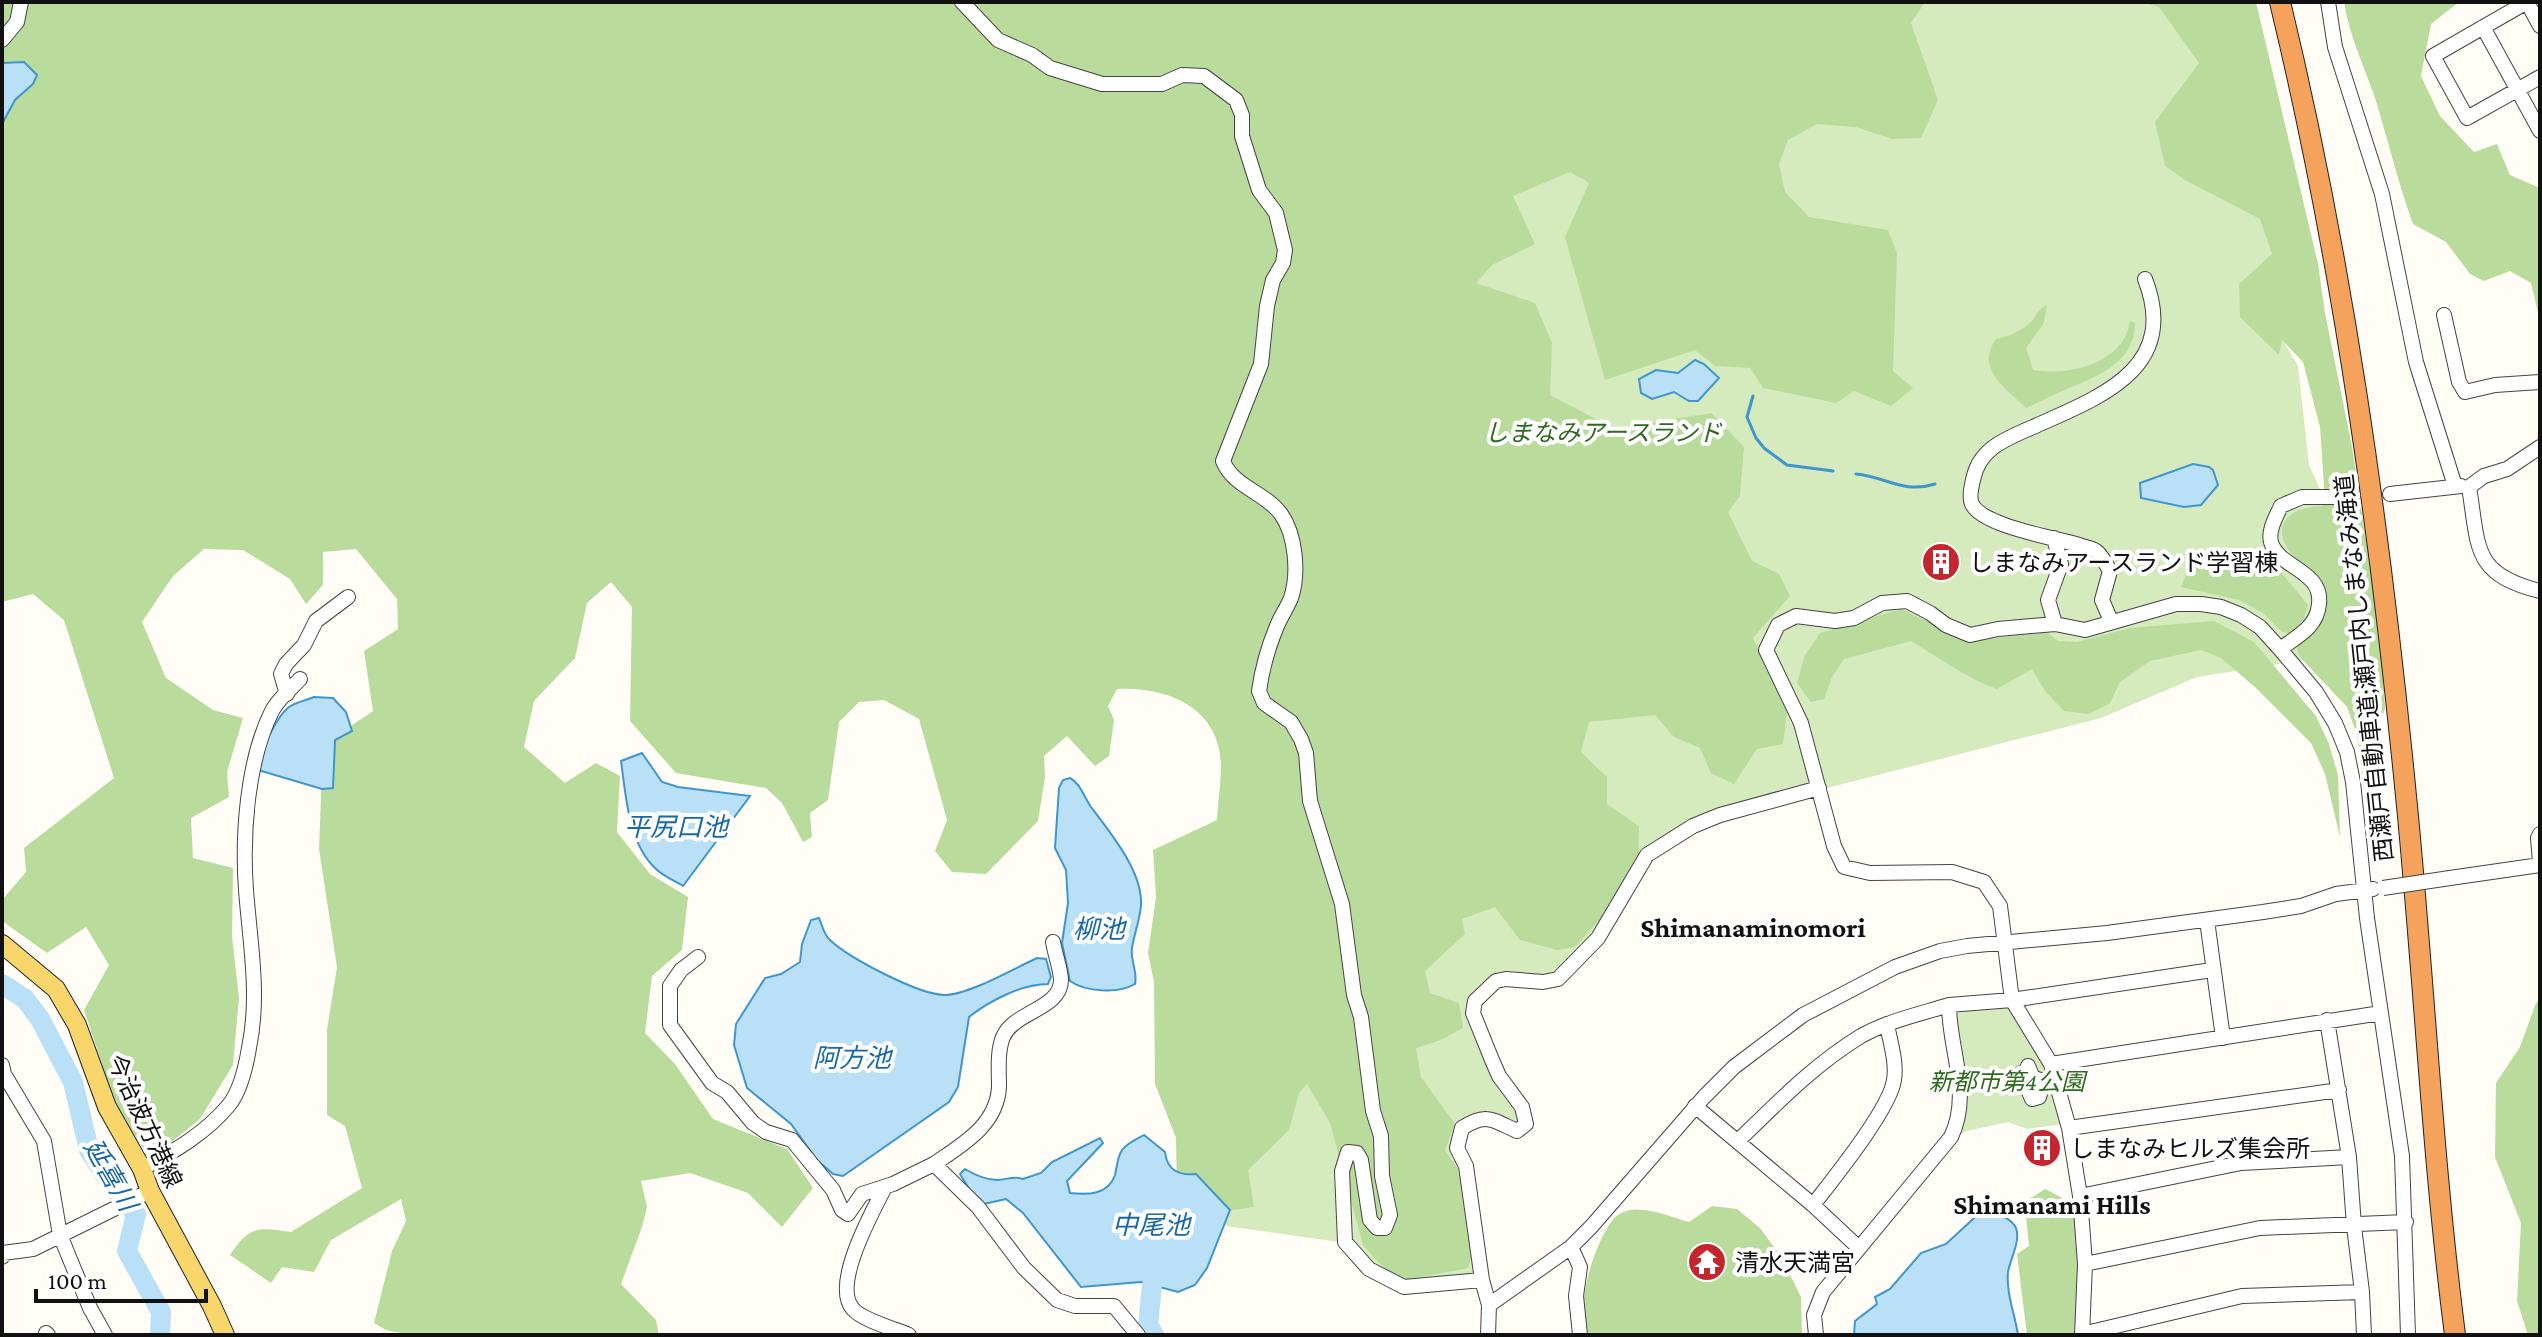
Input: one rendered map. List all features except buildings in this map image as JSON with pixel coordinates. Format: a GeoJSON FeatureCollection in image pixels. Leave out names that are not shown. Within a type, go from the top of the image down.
{"type":"FeatureCollection","features":[{"type":"Feature","properties":{"kind":"highway","name":"西瀬戸自動車道;瀬戸内しまなみ海道"},"geometry":{"type":"LineString","coordinates":[[2280,2],[2319,178],[2345,326],[2389,625],[2455,1335]]}},
{"type":"Feature","properties":{"kind":"main road","name":"今治波方港線"},"geometry":{"type":"LineString","coordinates":[[2,944],[56,989],[77,1025],[107,1107],[142,1169],[150,1191],[225,1335]]}},
{"type":"Feature","properties":{"kind":"street"},"geometry":{"type":"LineString","coordinates":[[2,40],[17,22],[21,2]]}},
{"type":"Feature","properties":{"kind":"street"},"geometry":{"type":"LineString","coordinates":[[962,2],[998,40],[1032,55],[1050,68],[1102,84],[1162,84],[1182,75],[1204,76],[1236,100],[1242,115],[1242,136],[1259,190],[1276,213],[1285,250],[1267,306],[1261,364],[1223,461],[1226,470],[1238,482],[1270,502],[1282,516],[1290,533],[1294,554],[1291,597],[1276,627],[1259,691],[1264,703],[1291,722],[1306,753],[1310,801],[1342,904],[1373,1111],[1381,1136],[1382,1176],[1390,1215],[1385,1228],[1377,1228],[1370,1220],[1361,1160],[1357,1153],[1348,1152],[1342,1171],[1345,1242],[1369,1269],[1404,1287],[1482,1280]]}},
{"type":"Feature","properties":{"kind":"street"},"geometry":{"type":"LineString","coordinates":[[2328,2],[2335,47],[2382,194],[2416,362],[2462,486],[2478,545],[2488,567],[2511,583],[2540,591]]}},
{"type":"Feature","properties":{"kind":"street"},"geometry":{"type":"LineString","coordinates":[[2540,26],[2527,2],[2433,56],[2467,118],[2540,77]]}},
{"type":"Feature","properties":{"kind":"street"},"geometry":{"type":"LineString","coordinates":[[2483,27],[2540,131]]}},
{"type":"Feature","properties":{"kind":"street"},"geometry":{"type":"LineString","coordinates":[[2111,621],[2102,600],[2110,571],[2096,550],[1990,520],[1971,501],[1974,474],[1980,461],[1996,443],[2112,388],[2138,366],[2156,325],[2154,306],[2145,279]]}},
{"type":"Feature","properties":{"kind":"street"},"geometry":{"type":"LineString","coordinates":[[2444,315],[2459,382],[2465,392],[2495,385],[2540,382]]}},
{"type":"Feature","properties":{"kind":"street"},"geometry":{"type":"LineString","coordinates":[[2390,494],[2462,486],[2507,469],[2540,447]]}},
{"type":"Feature","properties":{"kind":"street"},"geometry":{"type":"LineString","coordinates":[[2280,649],[2304,632],[2318,617],[2320,594],[2311,579],[2271,542],[2273,524],[2281,506],[2302,497],[2350,497]]}},
{"type":"Feature","properties":{"kind":"street"},"geometry":{"type":"LineString","coordinates":[[2054,538],[2061,564],[2048,600],[2055,624]]}},
{"type":"Feature","properties":{"kind":"street"},"geometry":{"type":"LineString","coordinates":[[287,694],[281,674],[286,664],[304,645],[316,621],[348,597]]}},
{"type":"Feature","properties":{"kind":"street"},"geometry":{"type":"LineString","coordinates":[[2362,1292],[2242,1296],[2082,1335],[2085,1264],[2080,1196],[2069,1128],[2051,1064],[2012,1000],[2000,906],[1984,882],[1952,872],[1870,873],[1844,867],[1834,846],[1801,723],[1766,650],[1778,625],[1796,616],[1835,621],[1854,618],[1882,603],[1907,601],[1946,625],[1970,635],[2055,624],[2085,630],[2176,604],[2221,607],[2260,627],[2280,649],[2316,692],[2335,723],[2347,752],[2402,1156],[2408,1335]]}},
{"type":"Feature","properties":{"kind":"street"},"geometry":{"type":"LineString","coordinates":[[142,1169],[208,1128],[230,1104],[247,1059],[254,1024],[255,990],[245,885],[245,835],[256,756],[273,709],[300,679]]}},
{"type":"Feature","properties":{"kind":"street"},"geometry":{"type":"LineString","coordinates":[[1488,1335],[1489,1305],[1482,1280],[1466,1166],[1457,1148],[1462,1128],[1477,1118],[1492,1118],[1517,1131],[1526,1124],[1522,1107],[1492,1060],[1473,1013],[1475,1001],[1496,981],[1543,982],[1558,979],[1598,938],[1647,855],[1693,826],[1720,815],[1819,788]]}},
{"type":"Feature","properties":{"kind":"street"},"geometry":{"type":"LineString","coordinates":[[1489,1305],[1571,1247],[1606,1211],[1695,1106],[1734,1067],[1803,1015],[1895,967],[1930,954],[2006,940],[2107,933],[2207,920],[2301,906],[2336,894],[2540,863],[2540,834]]}},
{"type":"Feature","properties":{"kind":"street"},"geometry":{"type":"LineString","coordinates":[[2207,920],[2223,1038]]}},
{"type":"Feature","properties":{"kind":"street"},"geometry":{"type":"LineString","coordinates":[[698,957],[681,970],[670,986],[670,1025],[712,1083],[727,1092],[753,1123],[766,1132],[792,1140],[833,1190],[842,1210],[848,1214],[862,1194],[934,1164],[988,1121],[995,1108],[1003,1038],[1011,1024],[1058,993],[1061,980],[1053,942]]}},
{"type":"Feature","properties":{"kind":"street"},"geometry":{"type":"LineString","coordinates":[[1739,1140],[1810,1074],[1863,1035],[1887,1024],[1949,1005],[2012,1000],[2212,970]]}},
{"type":"Feature","properties":{"kind":"street"},"geometry":{"type":"LineString","coordinates":[[1816,1335],[1814,1315],[1823,1292],[1951,1137],[1957,1123],[1960,1082],[1949,1005]]}},
{"type":"Feature","properties":{"kind":"street"},"geometry":{"type":"LineString","coordinates":[[2051,1064],[2381,1013]]}},
{"type":"Feature","properties":{"kind":"street"},"geometry":{"type":"LineString","coordinates":[[2327,1020],[2349,1157],[2364,1335]]}},
{"type":"Feature","properties":{"kind":"street"},"geometry":{"type":"LineString","coordinates":[[1813,1205],[1848,1160],[1890,1092],[1895,1079],[1887,1024]]}},
{"type":"Feature","properties":{"kind":"street"},"geometry":{"type":"LineString","coordinates":[[2,1065],[4,1074],[44,1141],[60,1235],[104,1334],[88,1335]]}},
{"type":"Feature","properties":{"kind":"street"},"geometry":{"type":"LineString","coordinates":[[2069,1128],[2339,1090]]}},
{"type":"Feature","properties":{"kind":"street"},"geometry":{"type":"LineString","coordinates":[[1695,1106],[1739,1140],[1859,1248]]}},
{"type":"Feature","properties":{"kind":"street"},"geometry":{"type":"LineString","coordinates":[[2080,1196],[2241,1163],[2349,1157]]}},
{"type":"Feature","properties":{"kind":"street"},"geometry":{"type":"LineString","coordinates":[[934,1164],[978,1207],[1041,1287],[1057,1300],[1075,1306],[1114,1306],[1138,1335]]}},
{"type":"Feature","properties":{"kind":"street"},"geometry":{"type":"LineString","coordinates":[[885,1187],[853,1256],[846,1285],[847,1296],[850,1307],[858,1313],[909,1335]]}},
{"type":"Feature","properties":{"kind":"street"},"geometry":{"type":"LineString","coordinates":[[2,1257],[3,1253],[33,1249],[150,1191]]}},
{"type":"Feature","properties":{"kind":"street"},"geometry":{"type":"LineString","coordinates":[[2085,1264],[2260,1228],[2406,1222]]}},
{"type":"Feature","properties":{"kind":"street"},"geometry":{"type":"LineString","coordinates":[[1571,1247],[1580,1267],[1576,1296],[1580,1335]]}},
{"type":"Feature","properties":{"kind":"green space"},"geometry":{"type":"Polygon","coordinates":[[[2,2],[1925,2],[1911,23],[1938,100],[1921,138],[1892,139],[1856,127],[1817,124],[1788,140],[1779,164],[1785,192],[1809,217],[1888,230],[1897,253],[1893,371],[1913,388],[1891,406],[1854,391],[1836,403],[1763,388],[1750,368],[1715,366],[1695,350],[1605,380],[1565,237],[1589,183],[1570,172],[1513,196],[1535,244],[1492,265],[1476,283],[1535,303],[1552,343],[1550,395],[1619,431],[1711,413],[1744,447],[1740,496],[1728,512],[1752,561],[1779,574],[1790,596],[1753,638],[1787,712],[1783,744],[1757,749],[1734,784],[1711,773],[1700,748],[1674,737],[1655,715],[1589,722],[1581,752],[1607,777],[1607,804],[1639,826],[1638,865],[1618,899],[1575,947],[1557,950],[1520,940],[1495,907],[1462,919],[1465,934],[1425,971],[1430,993],[1459,1003],[1463,1028],[1441,1040],[1416,1048],[1421,1077],[1455,1124],[1445,1150],[1458,1169],[1472,1255],[1468,1268],[1401,1281],[1363,1245],[1330,1123],[1307,1084],[1299,1093],[1289,1130],[1248,1170],[1254,1207],[1214,1213],[1177,1193],[1176,1138],[1155,1084],[1154,982],[1148,953],[1156,897],[1153,850],[1217,820],[1221,763],[1218,743],[1200,714],[1171,697],[1135,689],[1117,689],[1108,706],[1114,720],[1109,756],[1095,766],[1067,736],[1044,756],[1045,777],[1038,821],[986,874],[952,872],[935,851],[947,820],[919,719],[884,700],[859,702],[839,722],[828,800],[810,813],[812,837],[803,842],[782,803],[766,788],[676,773],[630,721],[632,607],[611,582],[587,603],[575,658],[534,701],[524,747],[565,783],[596,763],[620,776],[617,832],[650,874],[688,897],[682,950],[652,976],[645,1033],[675,1064],[713,1119],[787,1149],[813,1188],[782,1227],[748,1193],[690,1173],[641,1181],[647,1207],[621,1284],[656,1320],[659,1335],[412,1335],[386,1330],[374,1323],[392,1251],[406,1221],[401,1199],[331,1240],[314,1272],[282,1267],[271,1283],[230,1255],[249,1234],[262,1229],[291,1232],[362,1188],[345,1126],[327,1115],[327,1030],[337,967],[319,849],[323,745],[373,711],[364,651],[398,629],[397,599],[356,549],[323,552],[323,585],[306,604],[290,579],[243,550],[204,549],[173,576],[142,622],[166,678],[213,710],[243,718],[227,772],[229,797],[191,818],[193,858],[233,868],[232,936],[239,998],[233,1065],[200,1119],[150,1159],[116,1106],[84,1010],[109,965],[86,927],[47,953],[2,921],[2,900],[26,872],[24,848],[114,778],[64,620],[33,594],[2,602],[2,2]]]}},
{"type":"Feature","properties":{"kind":"green space","name":"しまなみアースランド"},"geometry":{"type":"Polygon","coordinates":[[[1703,2],[2240,2],[2257,57],[2282,339],[2298,366],[2309,465],[2344,543],[2344,654],[2197,677],[2101,718],[1741,810],[1647,855],[1589,947],[1558,979],[1506,979],[1475,1001],[1483,1037],[1522,1107],[1517,1131],[1492,1118],[1462,1128],[1482,1280],[1404,1287],[1346,1243],[1226,1226],[1162,1057],[1221,822],[1228,770],[1165,427],[1703,2]]]}},
{"type":"Feature","properties":{"kind":"green space"},"geometry":{"type":"Polygon","coordinates":[[[2141,2],[2256,2],[2318,264],[2352,447],[2381,639],[2385,708],[2377,732],[2379,828],[2369,828],[2357,735],[2347,707],[2299,656],[2297,647],[2325,617],[2321,580],[2291,553],[2282,530],[2284,523],[2296,512],[2322,506],[2324,486],[2320,427],[2303,362],[2282,340],[2279,355],[2240,317],[2239,284],[2272,254],[2260,219],[2185,180],[2165,166],[2155,122],[2199,63],[2159,7],[2141,2]]]}},
{"type":"Feature","properties":{"kind":"green space"},"geometry":{"type":"Polygon","coordinates":[[[2344,2],[2459,2],[2431,24],[2421,76],[2440,116],[2474,152],[2497,144],[2510,175],[2540,188],[2540,320],[2531,283],[2510,271],[2484,281],[2470,274],[2446,242],[2413,224],[2344,2]]]}},
{"type":"Feature","properties":{"kind":"green space"},"geometry":{"type":"Polygon","coordinates":[[[2047,305],[2044,323],[2026,348],[2033,370],[2062,371],[2093,364],[2117,348],[2126,336],[2130,321],[2135,323],[2133,337],[2121,358],[2102,373],[2026,408],[1995,377],[1989,359],[1990,350],[1996,339],[2025,327],[2047,305]]]}},
{"type":"Feature","properties":{"kind":"green space"},"geometry":{"type":"Polygon","coordinates":[[[2196,549],[2276,566],[2308,605],[2303,621],[2290,633],[2282,632],[2263,613],[2239,600],[2181,587],[2196,549]]]}},
{"type":"Feature","properties":{"kind":"green space"},"geometry":{"type":"Polygon","coordinates":[[[1901,609],[1970,641],[2047,632],[2058,641],[2077,642],[2130,628],[2214,621],[2254,642],[2316,716],[2338,775],[2340,837],[2325,774],[2311,743],[2221,658],[2201,650],[2150,661],[2120,682],[2110,703],[2089,714],[2064,711],[2045,691],[2032,669],[1997,689],[1911,641],[1844,659],[1832,677],[1824,699],[1811,702],[1797,683],[1805,655],[1820,633],[1901,609]]]}},
{"type":"Feature","properties":{"kind":"green space"},"geometry":{"type":"Polygon","coordinates":[[[2540,1000],[2540,1335],[2528,1335],[2517,1301],[2521,1223],[2495,1157],[2496,1083],[2520,1047],[2536,1003],[2540,1000]]]}},
{"type":"Feature","properties":{"kind":"green space","name":"新都市第4公園"},"geometry":{"type":"Polygon","coordinates":[[[2011,1003],[2046,1065],[2064,1124],[2027,1129],[2008,1122],[1959,1135],[1964,1077],[1957,1013],[2011,1003]]]}},
{"type":"Feature","properties":{"kind":"green space"},"geometry":{"type":"Polygon","coordinates":[[[2045,1189],[2074,1204],[2078,1272],[2077,1335],[2027,1335],[2017,1254],[2029,1246],[2028,1200],[2045,1189]]]}},
{"type":"Feature","properties":{"kind":"green space"},"geometry":{"type":"Polygon","coordinates":[[[1712,1206],[1737,1209],[1760,1228],[1782,1258],[1801,1297],[1802,1335],[1588,1335],[1585,1288],[1596,1251],[1614,1219],[1621,1213],[1637,1209],[1689,1222],[1712,1206]]]}},
{"type":"Feature","properties":{"kind":"water"},"geometry":{"type":"Polygon","coordinates":[[[24,62],[37,75],[33,84],[15,100],[2,124],[2,63],[24,62]]]}},
{"type":"Feature","properties":{"kind":"water"},"geometry":{"type":"Polygon","coordinates":[[[1695,360],[1719,378],[1698,401],[1689,401],[1674,392],[1652,399],[1641,393],[1639,379],[1656,370],[1678,373],[1695,360]]]}},
{"type":"Feature","properties":{"kind":"water"},"geometry":{"type":"Polygon","coordinates":[[[2193,464],[2213,470],[2218,485],[2201,505],[2184,507],[2141,498],[2140,483],[2193,464]]]}},
{"type":"Feature","properties":{"kind":"water"},"geometry":{"type":"Polygon","coordinates":[[[314,697],[333,698],[346,712],[352,731],[335,740],[333,788],[322,789],[258,770],[264,746],[284,712],[292,705],[314,697]]]}},
{"type":"Feature","properties":{"kind":"water","name":"平尻口池"},"geometry":{"type":"Polygon","coordinates":[[[642,753],[662,782],[678,787],[750,796],[683,886],[656,869],[639,846],[634,833],[621,761],[642,753]]]}},
{"type":"Feature","properties":{"kind":"water","name":"柳池"},"geometry":{"type":"Polygon","coordinates":[[[1070,778],[1124,853],[1137,879],[1141,905],[1132,953],[1136,975],[1135,984],[1128,987],[1093,989],[1070,981],[1062,943],[1068,903],[1066,870],[1055,848],[1059,788],[1063,780],[1070,778]]]}},
{"type":"Feature","properties":{"kind":"water","name":"阿方池"},"geometry":{"type":"Polygon","coordinates":[[[819,918],[828,938],[839,948],[885,974],[933,993],[945,995],[966,991],[1037,958],[1046,959],[1051,977],[1048,984],[1006,994],[969,1017],[958,1087],[949,1102],[843,1176],[833,1174],[817,1160],[791,1124],[747,1088],[734,1045],[736,1024],[765,978],[781,974],[800,962],[802,944],[811,920],[819,918]]]}},
{"type":"Feature","properties":{"kind":"water","name":"中尾池"},"geometry":{"type":"Polygon","coordinates":[[[1144,1135],[1165,1152],[1171,1167],[1179,1173],[1196,1174],[1230,1210],[1207,1268],[1195,1285],[1178,1292],[1141,1282],[1081,1287],[1023,1213],[1006,1199],[979,1205],[960,1174],[965,1169],[988,1179],[1023,1179],[1041,1173],[1052,1162],[1100,1138],[1103,1143],[1067,1181],[1070,1193],[1097,1192],[1112,1182],[1122,1150],[1144,1135]]]}},
{"type":"Feature","properties":{"kind":"water"},"geometry":{"type":"Polygon","coordinates":[[[1985,1208],[2007,1219],[2016,1228],[2017,1238],[2008,1280],[2018,1335],[1854,1335],[1855,1321],[1877,1304],[1875,1297],[1890,1289],[1921,1253],[1946,1244],[1985,1208]]]}},
{"type":"Feature","properties":{"kind":"waterway"},"geometry":{"type":"LineString","coordinates":[[1753,396],[1747,417],[1764,448],[1787,465],[1833,471]]}},
{"type":"Feature","properties":{"kind":"waterway"},"geometry":{"type":"LineString","coordinates":[[1856,474],[1904,486],[1935,484]]}},
{"type":"Feature","properties":{"kind":"waterway","name":"延喜川"},"geometry":{"type":"LineString","coordinates":[[2,984],[25,999],[40,1019],[73,1082],[89,1150],[136,1214],[127,1251],[161,1312],[160,1335]]}},
{"type":"Feature","properties":{"kind":"waterway"},"geometry":{"type":"LineString","coordinates":[[1152,1285],[1148,1325],[1154,1335]]}},
{"type":"Feature","properties":{"kind":"place","name":"しまなみアースランド学習棟"},"geometry":{"type":"Point","coordinates":[1941,562]}},
{"type":"Feature","properties":{"kind":"place","name":"しまなみヒルズ集会所"},"geometry":{"type":"Point","coordinates":[2042,1148]}},
{"type":"Feature","properties":{"kind":"place","name":"清水天満宮"},"geometry":{"type":"Point","coordinates":[1707,1262]}},
{"type":"Feature","properties":{"kind":"district","name":"Shimanaminomori"},"geometry":{"type":"Point","coordinates":[1753,927]}},
{"type":"Feature","properties":{"kind":"district","name":"Shimanami Hills"},"geometry":{"type":"Point","coordinates":[2052,1204]}}]}
